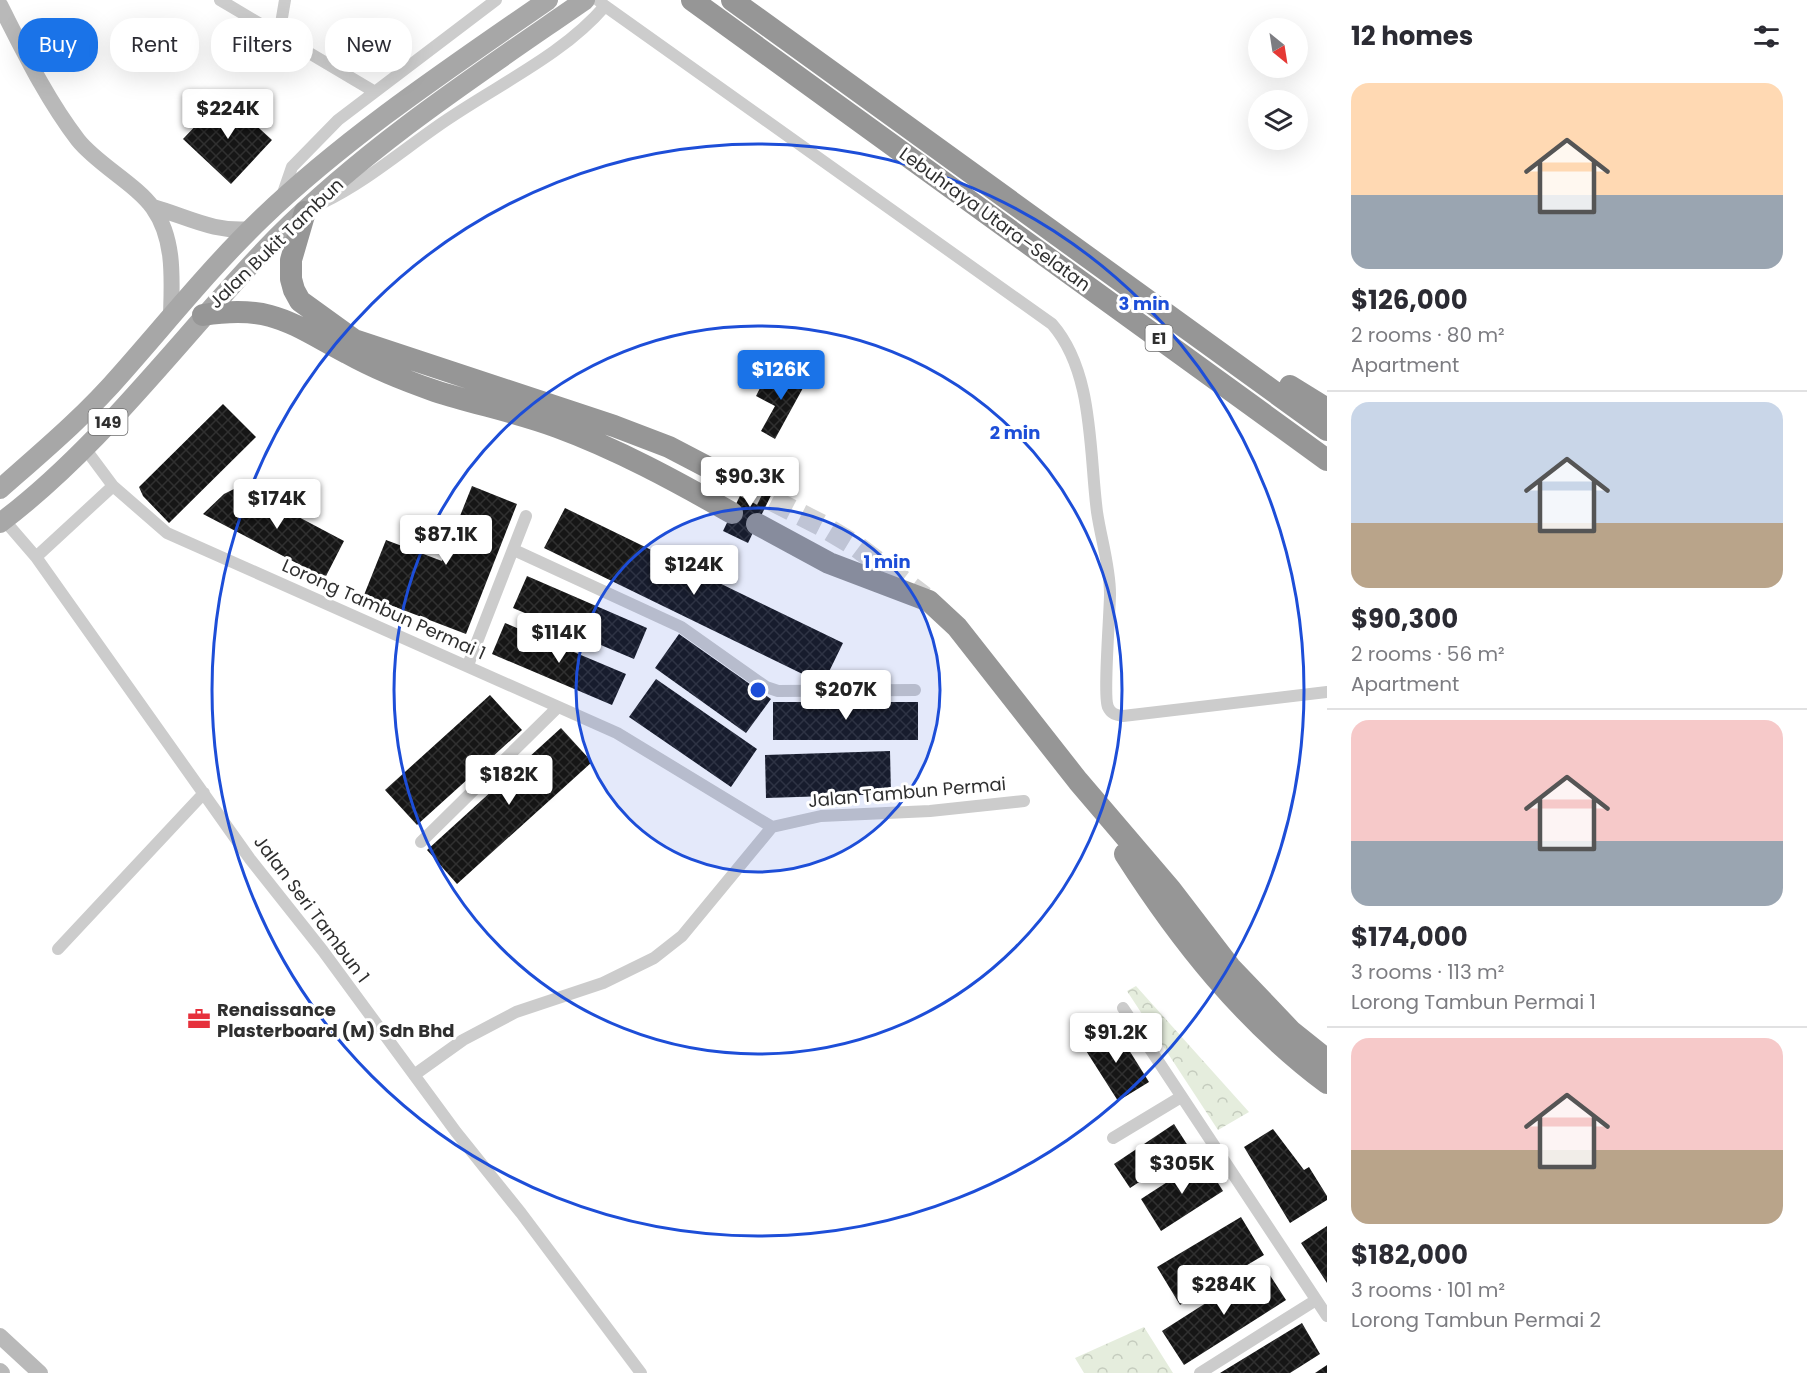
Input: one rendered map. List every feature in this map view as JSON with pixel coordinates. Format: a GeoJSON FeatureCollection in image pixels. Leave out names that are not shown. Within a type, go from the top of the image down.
{"type":"FeatureCollection","features":[{"type":"Feature","properties":{"kind":"highway","name":"Lebuhraya Utara–Selatan"},"geometry":{"type":"LineString","coordinates":[[692,0],[1327,460]]}},
{"type":"Feature","properties":{"kind":"highway","name":"Lebuhraya Utara–Selatan"},"geometry":{"type":"LineString","coordinates":[[732,0],[1327,430]]}},
{"type":"Feature","properties":{"kind":"highway"},"geometry":{"type":"LineString","coordinates":[[305,212],[291,260],[291,279],[294,290],[300,301],[354,340],[614,426],[669,447],[713,470]]}},
{"type":"Feature","properties":{"kind":"highway"},"geometry":{"type":"LineString","coordinates":[[203,315],[229,311],[256,311],[283,318],[348,354],[435,391],[498,407],[568,432],[669,479],[732,513]]}},
{"type":"Feature","properties":{"kind":"highway"},"geometry":{"type":"LineString","coordinates":[[1207,342],[1268,373],[1327,409]]}},
{"type":"Feature","properties":{"kind":"highway"},"geometry":{"type":"LineString","coordinates":[[757,525],[829,563],[929,601],[957,627],[1078,781],[1171,890],[1230,967],[1291,1031],[1327,1060]]}},
{"type":"Feature","properties":{"kind":"highway"},"geometry":{"type":"LineString","coordinates":[[1078,781],[1154,899],[1201,960],[1251,1018],[1288,1053],[1327,1083]]}},
{"type":"Feature","properties":{"kind":"main road","name":"Jalan Bukit Tambun"},"geometry":{"type":"LineString","coordinates":[[0,489],[67,431],[121,374],[171,315],[281,200],[392,109],[548,0]]}},
{"type":"Feature","properties":{"kind":"main road","name":"Jalan Bukit Tambun"},"geometry":{"type":"LineString","coordinates":[[2,522],[84,447],[203,315],[346,174],[403,127],[585,0]]}},
{"type":"Feature","properties":{"kind":"main road"},"geometry":{"type":"LineString","coordinates":[[0,5],[49,99],[74,134],[153,207],[214,229],[231,231],[252,229]]}},
{"type":"Feature","properties":{"kind":"main road"},"geometry":{"type":"LineString","coordinates":[[153,207],[169,246],[172,267],[171,315]]}},
{"type":"Feature","properties":{"kind":"main road"},"geometry":{"type":"LineString","coordinates":[[0,1336],[40,1373]]}},
{"type":"Feature","properties":{"kind":"street"},"geometry":{"type":"LineString","coordinates":[[220,0],[250,18]]}},
{"type":"Feature","properties":{"kind":"street"},"geometry":{"type":"LineString","coordinates":[[282,18],[285,0]]}},
{"type":"Feature","properties":{"kind":"street"},"geometry":{"type":"LineString","coordinates":[[281,200],[292,167],[338,120],[496,0]]}},
{"type":"Feature","properties":{"kind":"street"},"geometry":{"type":"LineString","coordinates":[[305,212],[352,189],[447,120],[580,32],[601,3],[1052,324],[1062,336],[1074,363],[1087,417],[1097,512],[1110,590],[1108,673],[1105,694],[1108,707],[1113,714],[1123,717],[1327,692]]}},
{"type":"Feature","properties":{"kind":"street"},"geometry":{"type":"LineString","coordinates":[[313,55],[375,92]]}},
{"type":"Feature","properties":{"kind":"street","name":"Lorong Tambun Permai 1"},"geometry":{"type":"LineString","coordinates":[[84,447],[112,486],[167,533],[617,733],[772,827]]}},
{"type":"Feature","properties":{"kind":"street"},"geometry":{"type":"LineString","coordinates":[[36,557],[112,486]]}},
{"type":"Feature","properties":{"kind":"street"},"geometry":{"type":"LineString","coordinates":[[468,665],[526,516]]}},
{"type":"Feature","properties":{"kind":"street","name":"Jalan Seri Tambun 1"},"geometry":{"type":"LineString","coordinates":[[2,522],[36,557],[204,793],[414,1075],[641,1373]]}},
{"type":"Feature","properties":{"kind":"street"},"geometry":{"type":"LineString","coordinates":[[514,550],[681,627],[766,687],[778,692],[915,690]]}},
{"type":"Feature","properties":{"kind":"street"},"geometry":{"type":"LineString","coordinates":[[421,842],[558,707]]}},
{"type":"Feature","properties":{"kind":"street"},"geometry":{"type":"LineString","coordinates":[[58,949],[204,793]]}},
{"type":"Feature","properties":{"kind":"street","name":"Jalan Tambun Permai"},"geometry":{"type":"LineString","coordinates":[[772,827],[821,816],[930,811],[1024,801]]}},
{"type":"Feature","properties":{"kind":"street"},"geometry":{"type":"LineString","coordinates":[[414,1075],[463,1040],[516,1012],[603,983],[654,958],[682,936],[772,827]]}},
{"type":"Feature","properties":{"kind":"street"},"geometry":{"type":"LineString","coordinates":[[1122,1008],[1327,1316]]}},
{"type":"Feature","properties":{"kind":"street"},"geometry":{"type":"LineString","coordinates":[[1113,1138],[1181,1097]]}},
{"type":"Feature","properties":{"kind":"street"},"geometry":{"type":"LineString","coordinates":[[1200,1373],[1316,1300]]}},
{"type":"Feature","properties":{"kind":"green space"},"geometry":{"type":"Polygon","coordinates":[[[1136,986],[1249,1112],[1218,1130],[1127,991],[1136,986]]]}},
{"type":"Feature","properties":{"kind":"green space"},"geometry":{"type":"Polygon","coordinates":[[[1144,1327],[1173,1373],[1084,1373],[1075,1358],[1144,1327]]]}},
{"type":"Feature","properties":{"kind":"building"},"geometry":{"type":"Polygon","coordinates":[[[224,96],[272,140],[231,184],[183,139],[224,96]]]}},
{"type":"Feature","properties":{"kind":"building"},"geometry":{"type":"Polygon","coordinates":[[[793,369],[809,377],[775,439],[761,431],[775,406],[756,396],[763,382],[781,392],[793,369]]]}},
{"type":"Feature","properties":{"kind":"building"},"geometry":{"type":"Polygon","coordinates":[[[223,404],[256,437],[169,523],[143,496],[139,487],[223,404]]]}},
{"type":"Feature","properties":{"kind":"building"},"geometry":{"type":"Polygon","coordinates":[[[751,473],[776,485],[748,543],[723,531],[751,473]]]}},
{"type":"Feature","properties":{"kind":"building"},"geometry":{"type":"Polygon","coordinates":[[[240,486],[344,541],[325,578],[203,514],[224,494],[240,486]]]}},
{"type":"Feature","properties":{"kind":"building"},"geometry":{"type":"Polygon","coordinates":[[[472,486],[517,504],[466,634],[364,595],[386,540],[442,561],[472,486]]]}},
{"type":"Feature","properties":{"kind":"building"},"geometry":{"type":"Polygon","coordinates":[[[565,508],[843,643],[823,684],[544,548],[565,508]]]}},
{"type":"Feature","properties":{"kind":"building"},"geometry":{"type":"Polygon","coordinates":[[[527,576],[647,628],[634,659],[513,608],[527,576]]]}},
{"type":"Feature","properties":{"kind":"building"},"geometry":{"type":"Polygon","coordinates":[[[505,623],[626,674],[612,705],[492,654],[505,623]]]}},
{"type":"Feature","properties":{"kind":"building"},"geometry":{"type":"Polygon","coordinates":[[[679,634],[771,699],[746,733],[655,668],[679,634]]]}},
{"type":"Feature","properties":{"kind":"building"},"geometry":{"type":"Polygon","coordinates":[[[656,679],[757,749],[731,787],[629,717],[656,679]]]}},
{"type":"Feature","properties":{"kind":"building"},"geometry":{"type":"Polygon","coordinates":[[[490,695],[522,730],[417,825],[385,790],[490,695]]]}},
{"type":"Feature","properties":{"kind":"building"},"geometry":{"type":"Polygon","coordinates":[[[773,702],[918,702],[918,740],[773,740],[773,702]]]}},
{"type":"Feature","properties":{"kind":"building"},"geometry":{"type":"Polygon","coordinates":[[[561,728],[592,762],[457,884],[427,850],[561,728]]]}},
{"type":"Feature","properties":{"kind":"building"},"geometry":{"type":"Polygon","coordinates":[[[890,751],[891,794],[766,798],[765,755],[890,751]]]}},
{"type":"Feature","properties":{"kind":"building"},"geometry":{"type":"Polygon","coordinates":[[[1114,1026],[1149,1082],[1118,1101],[1083,1046],[1114,1026]]]}},
{"type":"Feature","properties":{"kind":"building"},"geometry":{"type":"Polygon","coordinates":[[[1174,1124],[1190,1149],[1130,1188],[1114,1164],[1174,1124]]]}},
{"type":"Feature","properties":{"kind":"building"},"geometry":{"type":"Polygon","coordinates":[[[1273,1129],[1304,1170],[1309,1167],[1327,1196],[1327,1200],[1290,1223],[1244,1147],[1273,1129]]]}},
{"type":"Feature","properties":{"kind":"building"},"geometry":{"type":"Polygon","coordinates":[[[1203,1159],[1223,1191],[1161,1231],[1141,1199],[1203,1159]]]}},
{"type":"Feature","properties":{"kind":"building"},"geometry":{"type":"Polygon","coordinates":[[[1241,1217],[1264,1255],[1180,1305],[1157,1267],[1241,1217]]]}},
{"type":"Feature","properties":{"kind":"building"},"geometry":{"type":"Polygon","coordinates":[[[1327,1226],[1327,1283],[1301,1243],[1327,1226]]]}},
{"type":"Feature","properties":{"kind":"building"},"geometry":{"type":"Polygon","coordinates":[[[1264,1266],[1286,1300],[1184,1365],[1162,1331],[1264,1266]]]}},
{"type":"Feature","properties":{"kind":"building"},"geometry":{"type":"Polygon","coordinates":[[[1302,1323],[1320,1354],[1290,1373],[1220,1373],[1302,1323]]]}},
{"type":"Feature","properties":{"kind":"building"},"geometry":{"type":"Polygon","coordinates":[[[1327,1365],[1327,1373],[1315,1373],[1327,1365]]]}},
{"type":"Feature","properties":{"kind":"tunnel"},"geometry":{"type":"LineString","coordinates":[[713,470],[821,525],[856,546],[924,597]]}},
{"type":"Feature","properties":{"kind":"place","name":"Renaissance Plasterboard (M) Sdn Bhd"},"geometry":{"type":"Point","coordinates":[199,1019]}}]}
